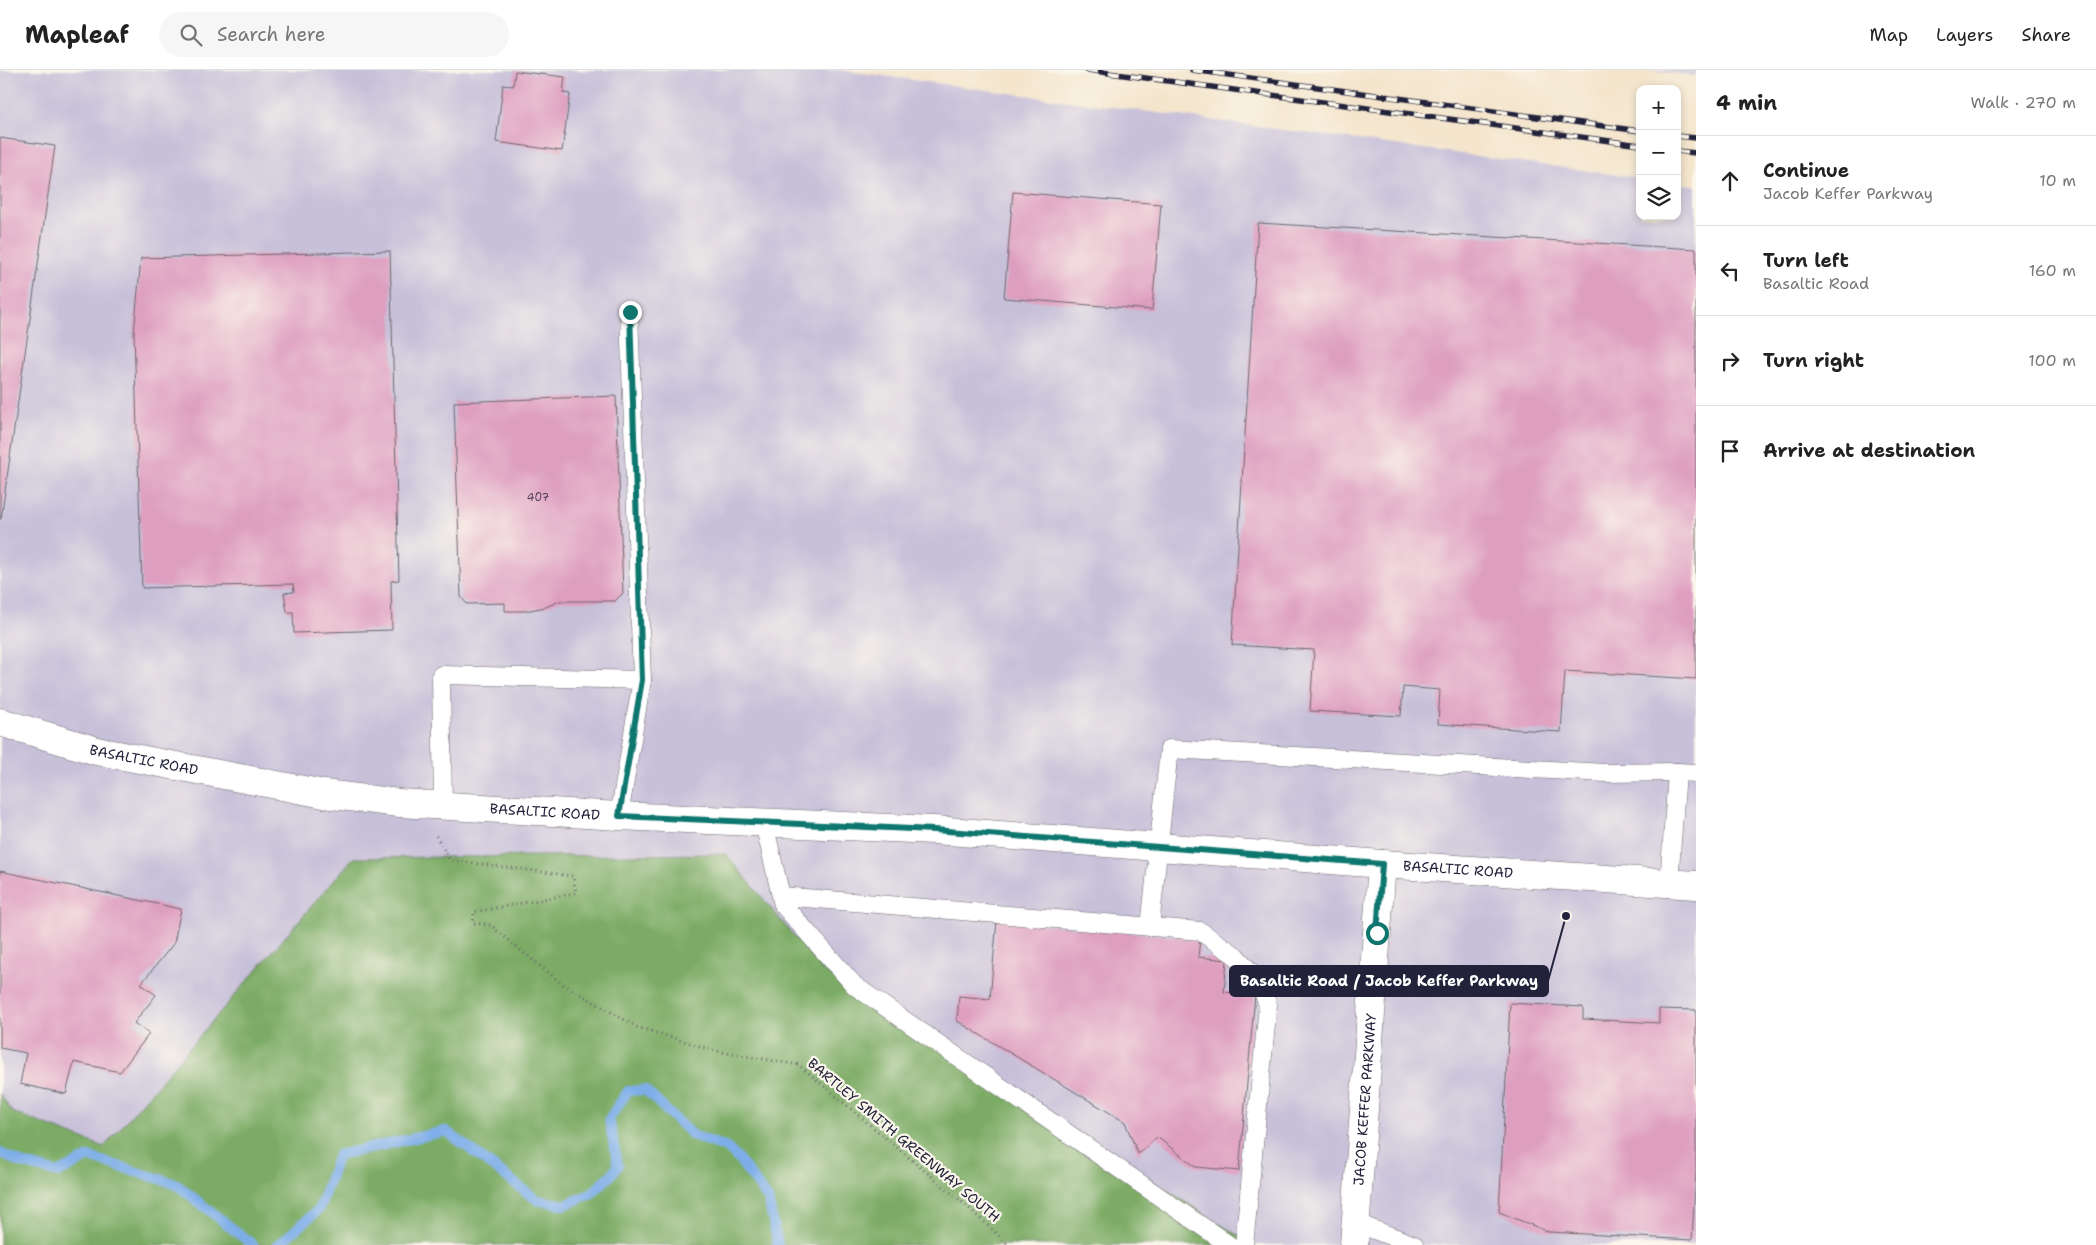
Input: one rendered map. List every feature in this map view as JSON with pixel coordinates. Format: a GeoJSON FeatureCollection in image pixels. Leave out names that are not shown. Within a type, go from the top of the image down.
{"type":"FeatureCollection","features":[{"type":"Feature","properties":{"kind":"street","name":"BASALTIC ROAD"},"geometry":{"type":"LineString","coordinates":[[0,722],[97,751],[324,794],[443,807],[934,830],[1382,864],[1696,885]]}},
{"type":"Feature","properties":{"kind":"street","name":"JACOB KEFFER PARKWAY"},"geometry":{"type":"LineString","coordinates":[[1355,1234],[1382,864]]}},
{"type":"Feature","properties":{"kind":"lane"},"geometry":{"type":"LineString","coordinates":[[619,816],[642,680],[630,312]]}},
{"type":"Feature","properties":{"kind":"lane"},"geometry":{"type":"LineString","coordinates":[[443,807],[441,675],[642,680]]}},
{"type":"Feature","properties":{"kind":"lane"},"geometry":{"type":"LineString","coordinates":[[1150,926],[1169,749],[1606,773],[1696,773]]}},
{"type":"Feature","properties":{"kind":"lane"},"geometry":{"type":"LineString","coordinates":[[1669,883],[1677,772]]}},
{"type":"Feature","properties":{"kind":"lane"},"geometry":{"type":"LineString","coordinates":[[764,823],[783,905],[855,986],[1229,1245]]}},
{"type":"Feature","properties":{"kind":"lane"},"geometry":{"type":"LineString","coordinates":[[781,896],[1200,931],[1236,956],[1259,981],[1268,1005],[1244,1245]]}},
{"type":"Feature","properties":{"kind":"lane"},"geometry":{"type":"LineString","coordinates":[[1355,1234],[1414,1245]]}},
{"type":"Feature","properties":{"kind":"path","name":"BARTLEY SMITH GREENWAY SOUTH"},"geometry":{"type":"LineString","coordinates":[[435,834],[450,860],[573,876],[576,893],[474,912],[472,923],[490,925],[561,983],[637,1027],[716,1051],[799,1065],[969,1208],[1009,1245]]}},
{"type":"Feature","properties":{"kind":"shaded area"},"geometry":{"type":"Polygon","coordinates":[[[0,70],[839,70],[1636,177],[1636,220],[1681,220],[1681,184],[1696,186],[1696,1245],[1253,1245],[823,971],[726,854],[353,858],[104,1147],[12,1112],[0,1094],[0,70]]]}},
{"type":"Feature","properties":{"kind":"shaded area"},"geometry":{"type":"Polygon","coordinates":[[[1649,70],[1696,70],[1696,76],[1649,70]]]}},
{"type":"Feature","properties":{"kind":"green space"},"geometry":{"type":"Polygon","coordinates":[[[726,854],[823,971],[1253,1245],[0,1245],[0,1094],[12,1112],[104,1147],[353,858],[726,854]]]}},
{"type":"Feature","properties":{"kind":"building"},"geometry":{"type":"Polygon","coordinates":[[[515,71],[565,77],[563,93],[570,94],[562,151],[496,142],[503,85],[513,86],[515,71]]]}},
{"type":"Feature","properties":{"kind":"building"},"geometry":{"type":"Polygon","coordinates":[[[0,138],[55,146],[1,519],[0,519],[0,138]]]}},
{"type":"Feature","properties":{"kind":"building"},"geometry":{"type":"Polygon","coordinates":[[[1013,192],[1161,204],[1152,310],[1004,298],[1013,192]]]}},
{"type":"Feature","properties":{"kind":"building"},"geometry":{"type":"Polygon","coordinates":[[[1258,223],[1696,249],[1696,679],[1565,671],[1561,732],[1438,724],[1440,690],[1403,687],[1401,716],[1310,711],[1314,650],[1232,645],[1258,223]]]}},
{"type":"Feature","properties":{"kind":"building"},"geometry":{"type":"Polygon","coordinates":[[[390,251],[399,580],[391,581],[392,630],[294,633],[293,612],[287,612],[284,593],[294,592],[293,584],[142,588],[134,333],[141,258],[390,251]]]}},
{"type":"Feature","properties":{"kind":"building"},"geometry":{"type":"Polygon","coordinates":[[[616,396],[623,593],[615,601],[559,601],[546,607],[525,611],[505,611],[505,603],[467,604],[461,597],[454,402],[616,396]]]}},
{"type":"Feature","properties":{"kind":"building"},"geometry":{"type":"Polygon","coordinates":[[[0,871],[181,909],[174,943],[141,984],[156,995],[134,1023],[149,1034],[120,1072],[74,1062],[66,1094],[20,1084],[26,1053],[0,1048],[0,871]]]}},
{"type":"Feature","properties":{"kind":"building"},"geometry":{"type":"Polygon","coordinates":[[[997,920],[1200,939],[1198,957],[1227,960],[1224,992],[1255,995],[1239,1171],[1196,1167],[1157,1137],[1138,1154],[1125,1122],[957,1021],[959,996],[990,999],[997,920]]]}},
{"type":"Feature","properties":{"kind":"building"},"geometry":{"type":"Polygon","coordinates":[[[1510,1003],[1583,1007],[1583,1019],[1659,1023],[1659,1009],[1696,1010],[1696,1170],[1692,1240],[1549,1232],[1499,1212],[1510,1003]]]}},
{"type":"Feature","properties":{"kind":"waterway"},"geometry":{"type":"LineString","coordinates":[[278,1245],[319,1209],[338,1155],[446,1131],[537,1200],[565,1205],[592,1193],[618,1166],[609,1119],[628,1091],[645,1090],[692,1135],[727,1148],[740,1161],[768,1199],[778,1245]]}},
{"type":"Feature","properties":{"kind":"waterway"},"geometry":{"type":"LineString","coordinates":[[0,1153],[21,1163],[58,1173],[89,1157],[176,1184],[253,1245]]}},
{"type":"Feature","properties":{"kind":"railway"},"geometry":{"type":"LineString","coordinates":[[1087,70],[1636,144]]}},
{"type":"Feature","properties":{"kind":"railway"},"geometry":{"type":"LineString","coordinates":[[1192,70],[1636,130]]}},
{"type":"Feature","properties":{"kind":"railway"},"geometry":{"type":"LineString","coordinates":[[1681,136],[1696,138]]}},
{"type":"Feature","properties":{"kind":"railway"},"geometry":{"type":"LineString","coordinates":[[1681,151],[1696,153]]}},
{"type":"Feature","properties":{"kind":"place","name":"Basaltic Road / Jacob Keffer Parkway"},"geometry":{"type":"Point","coordinates":[1566,916]}},
{"type":"Feature","properties":{"kind":"route"},"geometry":{"type":"LineString","coordinates":[[630,312],[642,680],[619,816],[934,830],[1382,864],[1377,933]]}}]}
